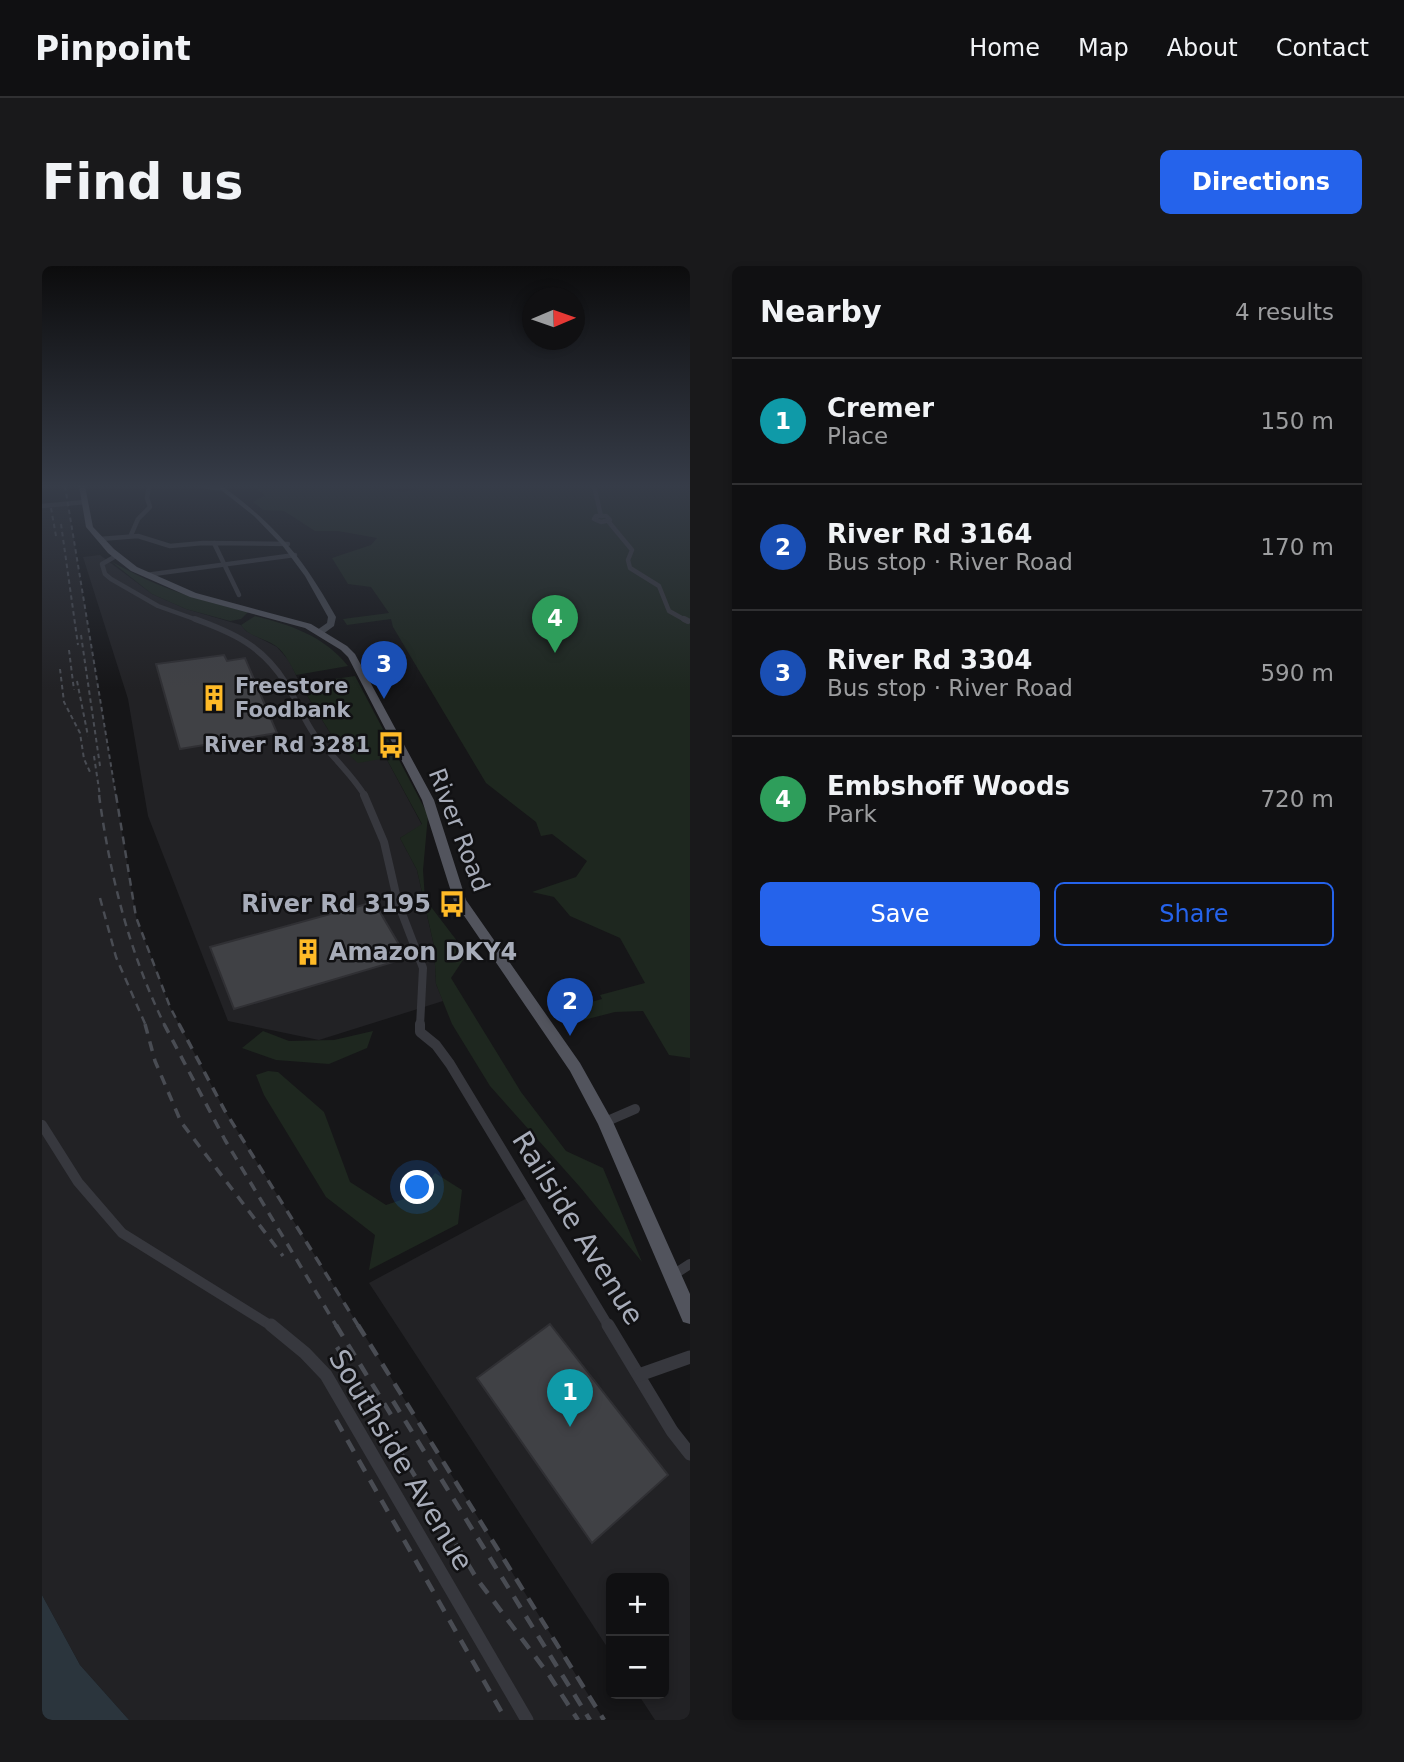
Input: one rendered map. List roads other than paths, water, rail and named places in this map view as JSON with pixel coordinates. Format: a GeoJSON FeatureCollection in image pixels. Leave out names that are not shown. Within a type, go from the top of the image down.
{"type":"FeatureCollection","features":[{"type":"Feature","properties":{"kind":"main road","name":"River Road"},"geometry":{"type":"LineString","coordinates":[[116,556],[146,575],[193,595],[284,618],[320,632],[352,656],[428,800],[460,901],[558,1040],[605,1122],[690,1315]]}},
{"type":"Feature","properties":{"kind":"street"},"geometry":{"type":"LineString","coordinates":[[219,554],[239,595]]}},
{"type":"Feature","properties":{"kind":"street"},"geometry":{"type":"LineString","coordinates":[[630,554],[628,559],[630,568],[659,586],[669,611],[688,621]]}},
{"type":"Feature","properties":{"kind":"street"},"geometry":{"type":"LineString","coordinates":[[146,575],[295,555],[332,617],[331,624],[320,632]]}},
{"type":"Feature","properties":{"kind":"street","name":"Railside Avenue"},"geometry":{"type":"LineString","coordinates":[[116,556],[102,565],[105,574],[111,579],[158,606],[221,628],[264,653],[285,682],[310,729],[364,795],[389,857],[398,903],[423,968],[420,1032],[436,1045],[450,1064],[672,1432],[690,1454]]}},
{"type":"Feature","properties":{"kind":"street"},"geometry":{"type":"LineString","coordinates":[[605,1122],[635,1109]]}},
{"type":"Feature","properties":{"kind":"street","name":"Southside Avenue"},"geometry":{"type":"LineString","coordinates":[[42,1125],[83,1190],[105,1218],[122,1233],[277,1329],[311,1357],[326,1375],[527,1720]]}},
{"type":"Feature","properties":{"kind":"street"},"geometry":{"type":"LineString","coordinates":[[673,1275],[690,1264]]}},
{"type":"Feature","properties":{"kind":"street"},"geometry":{"type":"LineString","coordinates":[[639,1375],[690,1357]]}},
{"type":"Feature","properties":{"kind":"railway"},"geometry":{"type":"LineString","coordinates":[[65,554],[78,645]]}},
{"type":"Feature","properties":{"kind":"railway"},"geometry":{"type":"LineString","coordinates":[[76,554],[116,796]]}},
{"type":"Feature","properties":{"kind":"railway"},"geometry":{"type":"LineString","coordinates":[[81,635],[100,766]]}},
{"type":"Feature","properties":{"kind":"railway"},"geometry":{"type":"LineString","coordinates":[[69,650],[74,690]]}},
{"type":"Feature","properties":{"kind":"railway"},"geometry":{"type":"LineString","coordinates":[[60,669],[64,702],[80,733],[84,759],[90,772]]}},
{"type":"Feature","properties":{"kind":"railway"},"geometry":{"type":"LineString","coordinates":[[77,681],[88,736]]}},
{"type":"Feature","properties":{"kind":"railway"},"geometry":{"type":"LineString","coordinates":[[94,756],[100,796]]}},
{"type":"Feature","properties":{"kind":"railway"},"geometry":{"type":"LineString","coordinates":[[99,795],[115,884],[131,942],[165,1025]]}},
{"type":"Feature","properties":{"kind":"railway"},"geometry":{"type":"LineString","coordinates":[[116,795],[136,917],[170,1007],[180,1026]]}},
{"type":"Feature","properties":{"kind":"railway"},"geometry":{"type":"LineString","coordinates":[[100,898],[116,957],[146,1026]]}},
{"type":"Feature","properties":{"kind":"railway"},"geometry":{"type":"LineString","coordinates":[[145,1024],[155,1061],[181,1122],[283,1256]]}},
{"type":"Feature","properties":{"kind":"railway"},"geometry":{"type":"LineString","coordinates":[[179,1024],[225,1111],[359,1327]]}},
{"type":"Feature","properties":{"kind":"railway"},"geometry":{"type":"LineString","coordinates":[[165,1025],[225,1140],[337,1327]]}},
{"type":"Feature","properties":{"kind":"railway"},"geometry":{"type":"LineString","coordinates":[[336,1325],[393,1418]]}},
{"type":"Feature","properties":{"kind":"railway"},"geometry":{"type":"LineString","coordinates":[[358,1325],[604,1720]]}},
{"type":"Feature","properties":{"kind":"railway"},"geometry":{"type":"LineString","coordinates":[[337,1347],[477,1579],[549,1675],[578,1720]]}},
{"type":"Feature","properties":{"kind":"railway"},"geometry":{"type":"LineString","coordinates":[[393,1401],[590,1720]]}},
{"type":"Feature","properties":{"kind":"railway"},"geometry":{"type":"LineString","coordinates":[[336,1420],[506,1720]]}},
{"type":"Feature","properties":{"kind":"place","name":"Embshoff Woods"},"geometry":{"type":"Point","coordinates":[555,653]}},
{"type":"Feature","properties":{"kind":"place","name":"Freestore Foodbank"},"geometry":{"type":"Point","coordinates":[214,698]}},
{"type":"Feature","properties":{"kind":"place","name":"River Rd 3304"},"geometry":{"type":"Point","coordinates":[384,699]}},
{"type":"Feature","properties":{"kind":"place","name":"River Rd 3281"},"geometry":{"type":"Point","coordinates":[391,745]}},
{"type":"Feature","properties":{"kind":"place","name":"River Rd 3195"},"geometry":{"type":"Point","coordinates":[452,904]}},
{"type":"Feature","properties":{"kind":"place","name":"Amazon DKY4"},"geometry":{"type":"Point","coordinates":[308,952]}},
{"type":"Feature","properties":{"kind":"place","name":"River Rd 3164"},"geometry":{"type":"Point","coordinates":[570,1036]}},
{"type":"Feature","properties":{"kind":"place","name":"Cremer"},"geometry":{"type":"Point","coordinates":[570,1427]}}]}
